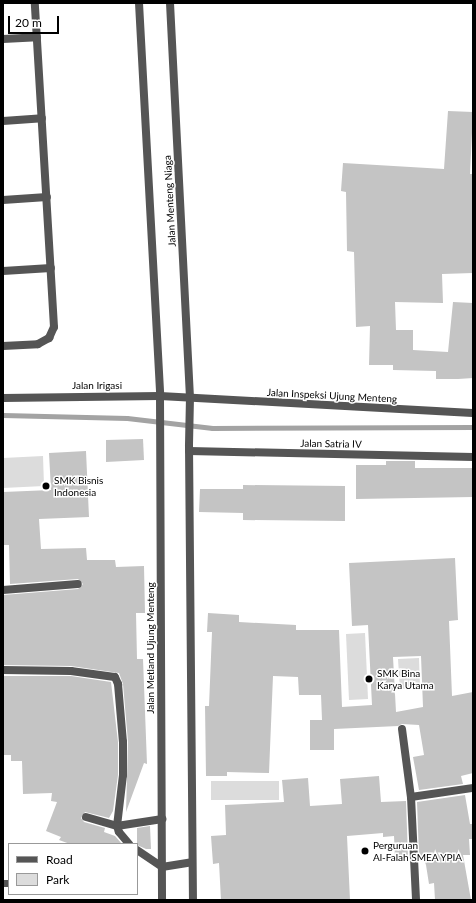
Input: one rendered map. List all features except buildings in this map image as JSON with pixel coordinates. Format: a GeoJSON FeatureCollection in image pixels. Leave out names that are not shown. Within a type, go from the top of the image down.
{"type":"FeatureCollection","features":[{"type":"Feature","properties":{"kind":"street"},"geometry":{"type":"LineString","coordinates":[[3,346],[38,344],[49,338],[54,327],[35,3]]}},
{"type":"Feature","properties":{"kind":"street","name":"Jalan Menteng Niaga"},"geometry":{"type":"LineString","coordinates":[[139,3],[160,398]]}},
{"type":"Feature","properties":{"kind":"street","name":"Jalan Menteng Niaga"},"geometry":{"type":"LineString","coordinates":[[170,3],[190,400]]}},
{"type":"Feature","properties":{"kind":"street"},"geometry":{"type":"LineString","coordinates":[[3,39],[37,37]]}},
{"type":"Feature","properties":{"kind":"street"},"geometry":{"type":"LineString","coordinates":[[3,121],[42,118]]}},
{"type":"Feature","properties":{"kind":"street"},"geometry":{"type":"LineString","coordinates":[[3,200],[47,197]]}},
{"type":"Feature","properties":{"kind":"street"},"geometry":{"type":"LineString","coordinates":[[3,271],[51,268]]}},
{"type":"Feature","properties":{"kind":"street","name":"Jalan Irigasi"},"geometry":{"type":"LineString","coordinates":[[3,398],[160,398],[190,400]]}},
{"type":"Feature","properties":{"kind":"street","name":"Jalan Metland Ujung Menteng"},"geometry":{"type":"LineString","coordinates":[[160,398],[162,900]]}},
{"type":"Feature","properties":{"kind":"street"},"geometry":{"type":"LineString","coordinates":[[190,400],[189,448],[193,900]]}},
{"type":"Feature","properties":{"kind":"street","name":"Jalan Inspeksi Ujung Menteng"},"geometry":{"type":"LineString","coordinates":[[190,400],[473,413]]}},
{"type":"Feature","properties":{"kind":"street","name":"Jalan Satria IV"},"geometry":{"type":"LineString","coordinates":[[189,448],[473,457]]}},
{"type":"Feature","properties":{"kind":"street"},"geometry":{"type":"LineString","coordinates":[[3,590],[78,584]]}},
{"type":"Feature","properties":{"kind":"street"},"geometry":{"type":"LineString","coordinates":[[3,670],[71,671],[115,677],[118,684],[123,742],[123,775],[118,826],[119,832],[128,843]]}},
{"type":"Feature","properties":{"kind":"street"},"geometry":{"type":"LineString","coordinates":[[402,729],[411,797],[416,900]]}},
{"type":"Feature","properties":{"kind":"street"},"geometry":{"type":"LineString","coordinates":[[411,797],[473,788]]}},
{"type":"Feature","properties":{"kind":"street"},"geometry":{"type":"LineString","coordinates":[[86,817],[118,826],[162,819]]}},
{"type":"Feature","properties":{"kind":"street"},"geometry":{"type":"LineString","coordinates":[[138,851],[162,867],[192,862]]}},
{"type":"Feature","properties":{"kind":"green space"},"geometry":{"type":"Polygon","coordinates":[[[43,456],[44,486],[3,488],[3,458],[43,456]]]}},
{"type":"Feature","properties":{"kind":"green space"},"geometry":{"type":"Polygon","coordinates":[[[365,633],[368,699],[349,700],[346,634],[365,633]]]}},
{"type":"Feature","properties":{"kind":"green space"},"geometry":{"type":"Polygon","coordinates":[[[419,658],[420,688],[400,689],[398,659],[419,658]]]}},
{"type":"Feature","properties":{"kind":"green space"},"geometry":{"type":"Polygon","coordinates":[[[211,781],[279,781],[279,800],[211,800],[211,781]]]}},
{"type":"Feature","properties":{"kind":"waterway"},"geometry":{"type":"LineString","coordinates":[[3,415],[127,418],[212,428],[473,427]]}},
{"type":"Feature","properties":{"kind":"place","name":"SMK Bisnis Indonesia"},"geometry":{"type":"Point","coordinates":[46,486]}},
{"type":"Feature","properties":{"kind":"place","name":"SMK Bina Karya Utama"},"geometry":{"type":"Point","coordinates":[369,679]}},
{"type":"Feature","properties":{"kind":"place","name":"Perguruan Al-Falah SMEA YPIA"},"geometry":{"type":"Point","coordinates":[365,851]}}]}
